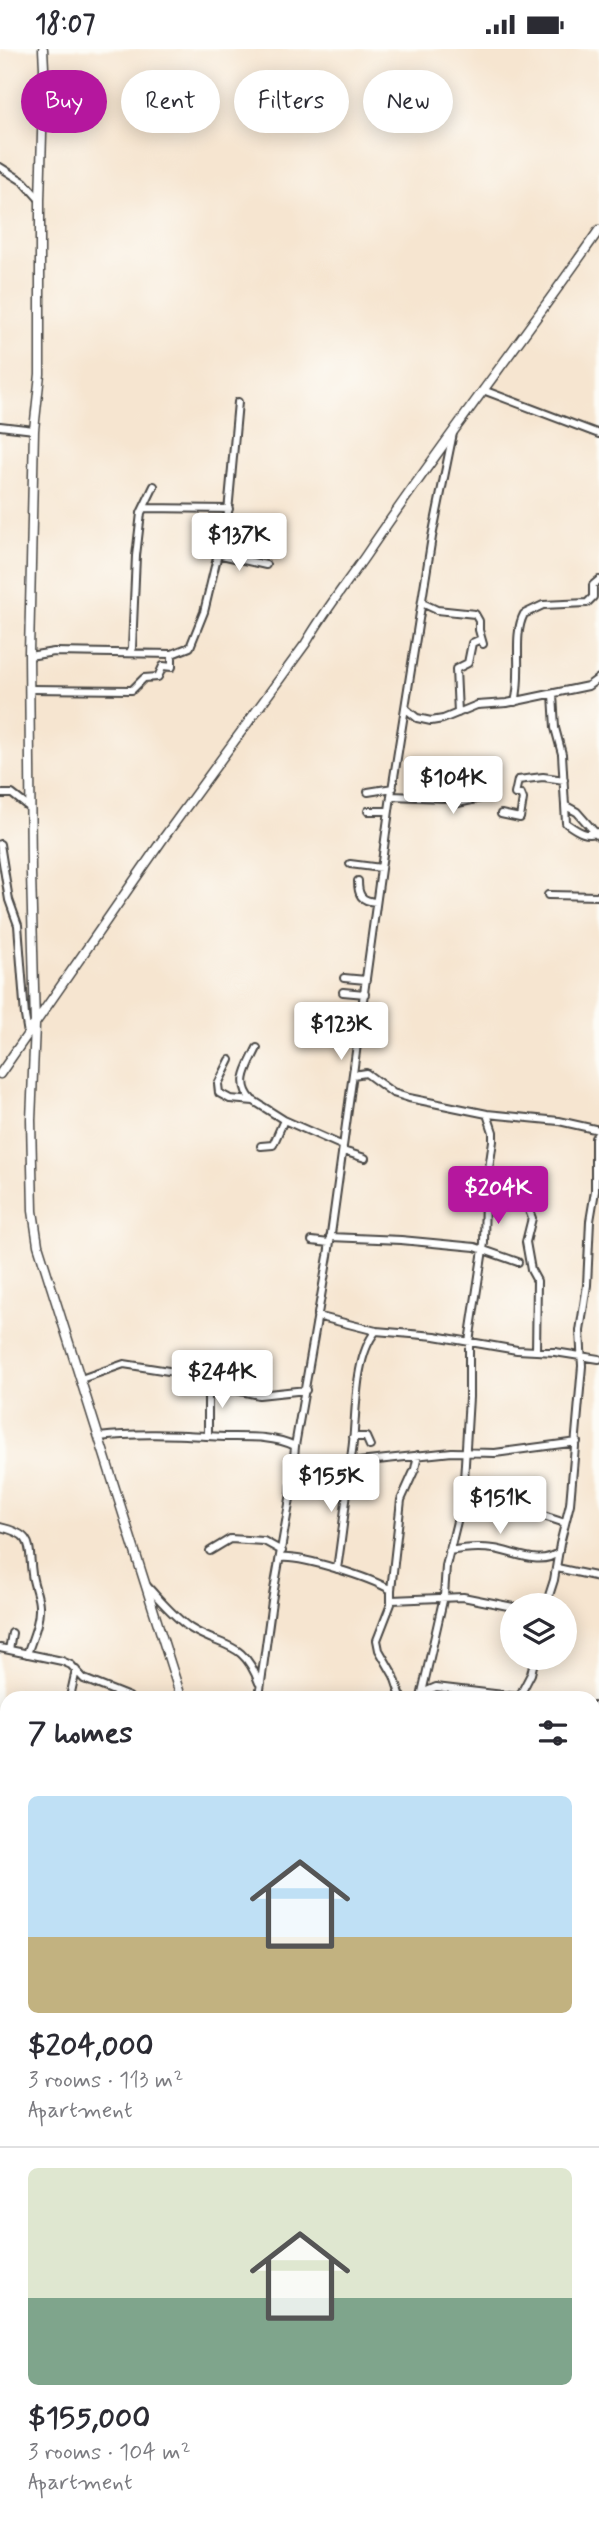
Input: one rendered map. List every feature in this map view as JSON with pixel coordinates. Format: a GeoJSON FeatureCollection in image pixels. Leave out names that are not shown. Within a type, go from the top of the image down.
{"type":"FeatureCollection","features":[{"type":"Feature","properties":{"kind":"street"},"geometry":{"type":"LineString","coordinates":[[43,49],[40,374],[34,430],[29,656],[35,1025],[31,1120],[36,1232],[179,1691]]}},
{"type":"Feature","properties":{"kind":"street"},"geometry":{"type":"LineString","coordinates":[[0,167],[24,182],[40,200]]}},
{"type":"Feature","properties":{"kind":"street"},"geometry":{"type":"LineString","coordinates":[[0,1074],[4,1063],[35,1025],[165,836],[306,643],[421,472],[454,431],[599,230]]}},
{"type":"Feature","properties":{"kind":"street"},"geometry":{"type":"LineString","coordinates":[[483,390],[599,434]]}},
{"type":"Feature","properties":{"kind":"street"},"geometry":{"type":"LineString","coordinates":[[29,656],[54,652],[172,654],[187,650],[193,642],[204,612],[229,509],[238,402]]}},
{"type":"Feature","properties":{"kind":"street"},"geometry":{"type":"LineString","coordinates":[[0,426],[34,430]]}},
{"type":"Feature","properties":{"kind":"street"},"geometry":{"type":"LineString","coordinates":[[260,1691],[295,1446],[330,1240],[391,796],[432,537],[454,431]]}},
{"type":"Feature","properties":{"kind":"street"},"geometry":{"type":"LineString","coordinates":[[130,652],[141,512],[155,486]]}},
{"type":"Feature","properties":{"kind":"street"},"geometry":{"type":"LineString","coordinates":[[145,508],[229,509]]}},
{"type":"Feature","properties":{"kind":"street"},"geometry":{"type":"LineString","coordinates":[[217,554],[266,565]]}},
{"type":"Feature","properties":{"kind":"street"},"geometry":{"type":"LineString","coordinates":[[515,702],[520,680],[519,627],[524,614],[543,605],[587,603],[593,597],[593,585],[599,580]]}},
{"type":"Feature","properties":{"kind":"street"},"geometry":{"type":"LineString","coordinates":[[422,603],[437,610],[474,613],[479,621],[482,641],[472,643],[468,663],[456,669],[458,713]]}},
{"type":"Feature","properties":{"kind":"street"},"geometry":{"type":"LineString","coordinates":[[30,689],[132,690],[145,677],[158,677],[163,666],[172,667],[172,654]]}},
{"type":"Feature","properties":{"kind":"street"},"geometry":{"type":"LineString","coordinates":[[406,709],[422,720],[443,719],[477,705],[515,702],[589,686],[599,678]]}},
{"type":"Feature","properties":{"kind":"street"},"geometry":{"type":"LineString","coordinates":[[589,686],[599,689]]}},
{"type":"Feature","properties":{"kind":"street"},"geometry":{"type":"LineString","coordinates":[[553,694],[555,728],[562,754],[566,823],[579,832],[598,835]]}},
{"type":"Feature","properties":{"kind":"street"},"geometry":{"type":"LineString","coordinates":[[501,814],[520,818],[523,799],[521,794],[515,794],[518,780],[543,777],[564,780]]}},
{"type":"Feature","properties":{"kind":"street"},"geometry":{"type":"LineString","coordinates":[[391,796],[446,798],[458,803],[481,797],[483,785]]}},
{"type":"Feature","properties":{"kind":"street"},"geometry":{"type":"LineString","coordinates":[[0,787],[30,808]]}},
{"type":"Feature","properties":{"kind":"street"},"geometry":{"type":"LineString","coordinates":[[369,792],[393,787]]}},
{"type":"Feature","properties":{"kind":"street"},"geometry":{"type":"LineString","coordinates":[[0,794],[12,794]]}},
{"type":"Feature","properties":{"kind":"street"},"geometry":{"type":"LineString","coordinates":[[566,806],[577,812],[598,835]]}},
{"type":"Feature","properties":{"kind":"street"},"geometry":{"type":"LineString","coordinates":[[368,811],[389,811]]}},
{"type":"Feature","properties":{"kind":"street"},"geometry":{"type":"LineString","coordinates":[[0,844],[9,900],[18,925],[28,1034]]}},
{"type":"Feature","properties":{"kind":"street"},"geometry":{"type":"LineString","coordinates":[[350,864],[381,868]]}},
{"type":"Feature","properties":{"kind":"street"},"geometry":{"type":"LineString","coordinates":[[358,881],[359,896],[376,902]]}},
{"type":"Feature","properties":{"kind":"street"},"geometry":{"type":"LineString","coordinates":[[548,895],[599,897]]}},
{"type":"Feature","properties":{"kind":"street"},"geometry":{"type":"LineString","coordinates":[[344,978],[366,980]]}},
{"type":"Feature","properties":{"kind":"street"},"geometry":{"type":"LineString","coordinates":[[343,992],[365,994]]}},
{"type":"Feature","properties":{"kind":"street"},"geometry":{"type":"LineString","coordinates":[[257,1048],[243,1082],[245,1091],[254,1101],[284,1120],[365,1158]]}},
{"type":"Feature","properties":{"kind":"street"},"geometry":{"type":"LineString","coordinates":[[230,1060],[218,1084],[219,1093],[230,1099],[254,1101]]}},
{"type":"Feature","properties":{"kind":"street"},"geometry":{"type":"LineString","coordinates":[[353,1075],[368,1073],[385,1088],[402,1096],[486,1114],[559,1121],[599,1131],[595,1138],[595,1191],[580,1331],[583,1358],[577,1442],[570,1504],[549,1593]]}},
{"type":"Feature","properties":{"kind":"street"},"geometry":{"type":"LineString","coordinates":[[421,1691],[444,1596],[449,1551],[463,1497],[469,1342],[493,1142],[493,1132],[486,1114]]}},
{"type":"Feature","properties":{"kind":"street"},"geometry":{"type":"LineString","coordinates":[[261,1146],[273,1145],[284,1120]]}},
{"type":"Feature","properties":{"kind":"street"},"geometry":{"type":"LineString","coordinates":[[531,1182],[528,1208],[531,1218],[526,1242],[531,1270],[537,1281],[536,1351]]}},
{"type":"Feature","properties":{"kind":"street"},"geometry":{"type":"LineString","coordinates":[[312,1241],[401,1240],[482,1250],[518,1262]]}},
{"type":"Feature","properties":{"kind":"street"},"geometry":{"type":"LineString","coordinates":[[317,1316],[376,1331],[397,1331],[517,1350],[599,1359]]}},
{"type":"Feature","properties":{"kind":"street"},"geometry":{"type":"LineString","coordinates":[[337,1569],[355,1402],[364,1352],[376,1331]]}},
{"type":"Feature","properties":{"kind":"street"},"geometry":{"type":"LineString","coordinates":[[81,1379],[124,1364],[175,1372],[208,1384],[259,1395],[306,1390]]}},
{"type":"Feature","properties":{"kind":"street"},"geometry":{"type":"LineString","coordinates":[[208,1384],[208,1435]]}},
{"type":"Feature","properties":{"kind":"street"},"geometry":{"type":"LineString","coordinates":[[99,1437],[208,1435],[262,1439],[295,1446]]}},
{"type":"Feature","properties":{"kind":"street"},"geometry":{"type":"LineString","coordinates":[[353,1437],[366,1437],[370,1446]]}},
{"type":"Feature","properties":{"kind":"street"},"geometry":{"type":"LineString","coordinates":[[290,1493],[304,1482],[349,1463],[418,1455],[495,1453],[577,1442]]}},
{"type":"Feature","properties":{"kind":"street"},"geometry":{"type":"LineString","coordinates":[[399,1691],[377,1644],[378,1634],[392,1600],[401,1500],[415,1469],[418,1455]]}},
{"type":"Feature","properties":{"kind":"street"},"geometry":{"type":"LineString","coordinates":[[463,1497],[510,1506],[565,1523]]}},
{"type":"Feature","properties":{"kind":"street"},"geometry":{"type":"LineString","coordinates":[[0,1527],[19,1533],[31,1549],[32,1573],[39,1608],[27,1654]]}},
{"type":"Feature","properties":{"kind":"street"},"geometry":{"type":"LineString","coordinates":[[210,1551],[230,1539],[264,1541],[281,1555],[337,1569],[391,1590]]}},
{"type":"Feature","properties":{"kind":"street"},"geometry":{"type":"LineString","coordinates":[[449,1551],[494,1549],[526,1557],[544,1558],[550,1558],[559,1552]]}},
{"type":"Feature","properties":{"kind":"street"},"geometry":{"type":"LineString","coordinates":[[556,1568],[599,1577]]}},
{"type":"Feature","properties":{"kind":"street"},"geometry":{"type":"LineString","coordinates":[[146,1584],[165,1607],[187,1626],[242,1653],[253,1667],[261,1687]]}},
{"type":"Feature","properties":{"kind":"street"},"geometry":{"type":"LineString","coordinates":[[392,1600],[444,1596],[471,1597],[500,1604]]}},
{"type":"Feature","properties":{"kind":"street"},"geometry":{"type":"LineString","coordinates":[[9,1650],[12,1633]]}},
{"type":"Feature","properties":{"kind":"street"},"geometry":{"type":"LineString","coordinates":[[0,1648],[62,1661],[84,1679],[114,1691]]}},
{"type":"Feature","properties":{"kind":"street"},"geometry":{"type":"LineString","coordinates":[[71,1691],[76,1670]]}},
{"type":"Feature","properties":{"kind":"street"},"geometry":{"type":"LineString","coordinates":[[522,1691],[532,1670]]}},
{"type":"Feature","properties":{"kind":"street"},"geometry":{"type":"LineString","coordinates":[[429,1691],[436,1687],[460,1691]]}}]}
